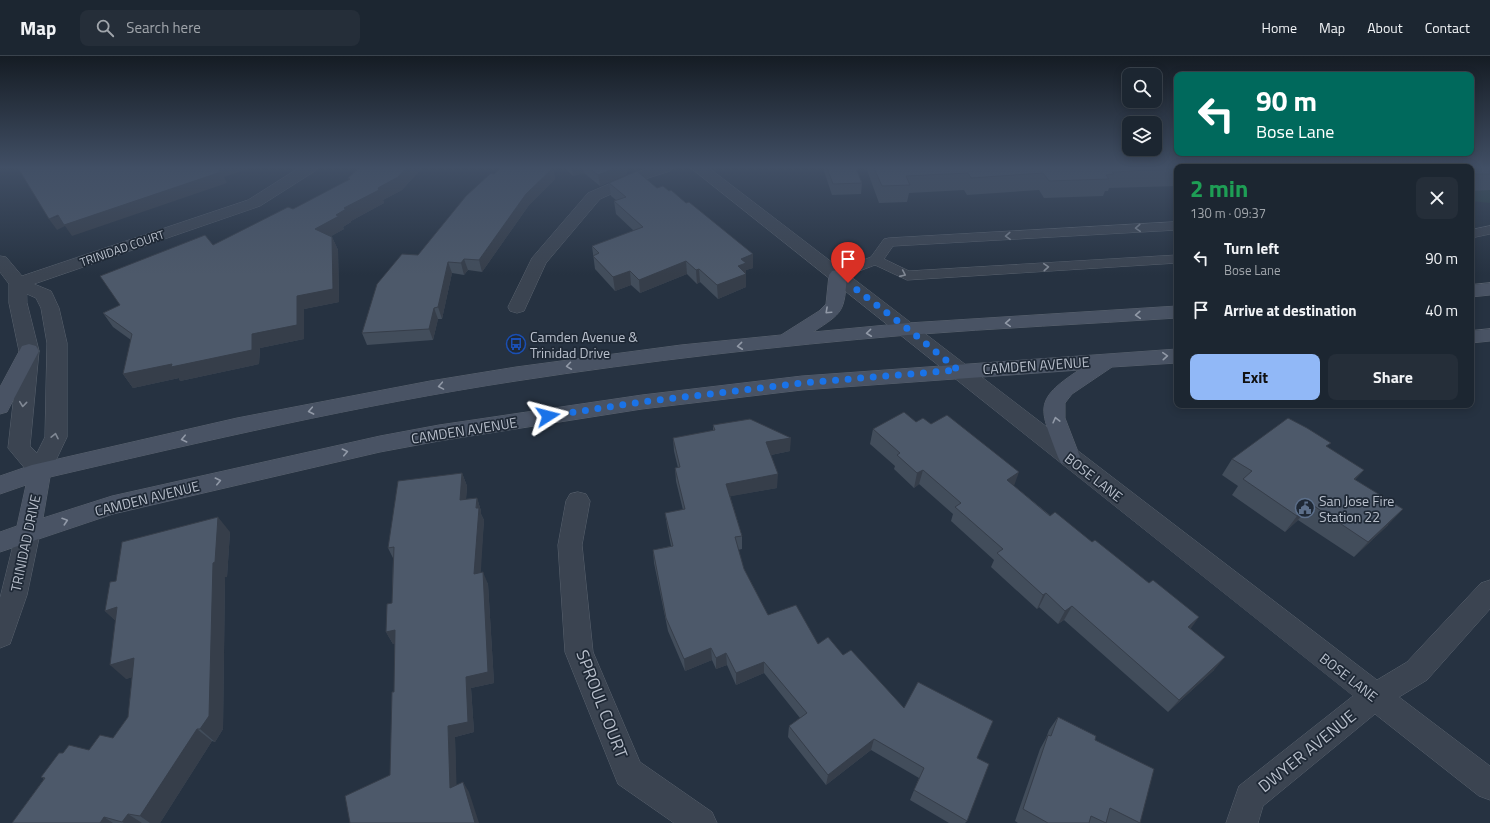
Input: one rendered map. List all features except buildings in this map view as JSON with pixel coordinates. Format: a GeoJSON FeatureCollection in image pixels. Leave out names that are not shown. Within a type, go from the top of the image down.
{"type":"FeatureCollection","features":[{"type":"Feature","properties":{"kind":"main road"},"geometry":{"type":"LineString","coordinates":[[785,342],[826,314],[835,305],[838,275]]}},
{"type":"Feature","properties":{"kind":"main road"},"geometry":{"type":"LineString","coordinates":[[1474,291],[1490,289]]}},
{"type":"Feature","properties":{"kind":"main road"},"geometry":{"type":"LineString","coordinates":[[0,485],[40,471],[237,426],[438,387],[516,374],[681,352],[908,329],[1174,312]]}},
{"type":"Feature","properties":{"kind":"main road"},"geometry":{"type":"LineString","coordinates":[[1474,337],[1490,335]]}},
{"type":"Feature","properties":{"kind":"main road"},"geometry":{"type":"LineString","coordinates":[[0,408],[28,351]]}},
{"type":"Feature","properties":{"kind":"main road","name":"CAMDEN AVENUE"},"geometry":{"type":"LineString","coordinates":[[0,542],[112,505],[380,444],[438,433],[658,400],[802,383],[958,370],[1174,356]]}},
{"type":"Feature","properties":{"kind":"main road"},"geometry":{"type":"LineString","coordinates":[[1069,457],[1054,418],[1055,401],[1065,389],[1107,360]]}},
{"type":"Feature","properties":{"kind":"main road","name":"TRINIDAD DRIVE"},"geometry":{"type":"LineString","coordinates":[[28,533],[40,471]]}},
{"type":"Feature","properties":{"kind":"street","name":"TRINIDAD COURT"},"geometry":{"type":"LineString","coordinates":[[18,283],[252,204]]}},
{"type":"Feature","properties":{"kind":"street"},"geometry":{"type":"LineString","coordinates":[[517,306],[538,262],[587,204]]}},
{"type":"Feature","properties":{"kind":"street","name":"BOSE LANE"},"geometry":{"type":"LineString","coordinates":[[745,204],[908,329],[958,370],[1374,696],[1490,785]]}},
{"type":"Feature","properties":{"kind":"street","name":"TRINIDAD DRIVE"},"geometry":{"type":"LineString","coordinates":[[0,261],[18,283],[44,295],[50,308],[57,343],[56,437],[40,471]]}},
{"type":"Feature","properties":{"kind":"street"},"geometry":{"type":"LineString","coordinates":[[18,283],[18,303],[28,351],[19,448],[40,471]]}},
{"type":"Feature","properties":{"kind":"street","name":"SPROUL COURT"},"geometry":{"type":"LineString","coordinates":[[578,500],[570,545],[579,652],[629,773],[701,823]]}},
{"type":"Feature","properties":{"kind":"street","name":"TRINIDAD DRIVE"},"geometry":{"type":"LineString","coordinates":[[0,636],[14,595],[28,533]]}},
{"type":"Feature","properties":{"kind":"street","name":"DWYER AVENUE"},"geometry":{"type":"LineString","coordinates":[[1242,823],[1250,797],[1374,696],[1417,671],[1490,591]]}},
{"type":"Feature","properties":{"kind":"lane"},"geometry":{"type":"LineString","coordinates":[[838,275],[876,260],[889,242],[1174,226]]}},
{"type":"Feature","properties":{"kind":"lane"},"geometry":{"type":"LineString","coordinates":[[1474,233],[1490,230]]}},
{"type":"Feature","properties":{"kind":"lane"},"geometry":{"type":"LineString","coordinates":[[876,260],[907,276],[1174,258]]}},
{"type":"Feature","properties":{"kind":"place","name":"Camden Avenue & Trinidad Drive"},"geometry":{"type":"Point","coordinates":[516,344]}},
{"type":"Feature","properties":{"kind":"place","name":"San Jose Fire Station 22"},"geometry":{"type":"Point","coordinates":[1305,508]}},
{"type":"Feature","properties":{"kind":"route"},"geometry":{"type":"LineString","coordinates":[[548,416],[642,402],[802,383],[958,370],[848,283]]}}]}
